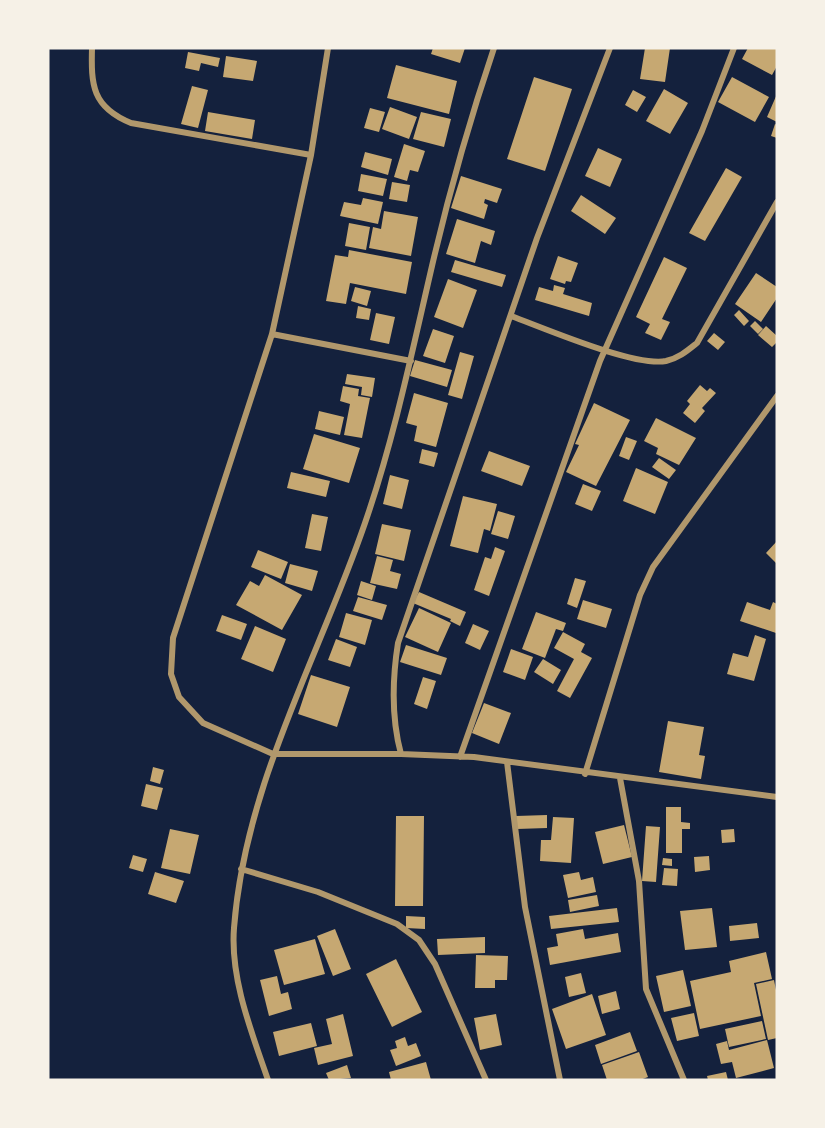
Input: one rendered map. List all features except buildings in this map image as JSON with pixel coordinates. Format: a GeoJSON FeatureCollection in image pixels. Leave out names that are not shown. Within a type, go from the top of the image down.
{"type":"FeatureCollection","features":[{"type":"Feature","properties":{"kind":"street"},"geometry":{"type":"LineString","coordinates":[[92,48],[93,90],[109,111],[119,118],[131,123],[310,155]]}},
{"type":"Feature","properties":{"kind":"street"},"geometry":{"type":"LineString","coordinates":[[328,48],[310,155],[272,334],[173,638],[171,674],[179,697],[203,723],[273,754],[401,754],[460,757],[777,797]]}},
{"type":"Feature","properties":{"kind":"street"},"geometry":{"type":"LineString","coordinates":[[268,1080],[238,979],[233,931],[241,869],[273,754],[304,682],[365,525],[411,361],[432,265],[477,98],[494,48]]}},
{"type":"Feature","properties":{"kind":"street"},"geometry":{"type":"LineString","coordinates":[[401,754],[393,725],[394,667],[398,643],[537,238],[610,48]]}},
{"type":"Feature","properties":{"kind":"street"},"geometry":{"type":"LineString","coordinates":[[460,757],[604,350],[702,131],[734,48]]}},
{"type":"Feature","properties":{"kind":"street"},"geometry":{"type":"LineString","coordinates":[[511,315],[604,350],[663,362],[680,357],[697,343],[777,202]]}},
{"type":"Feature","properties":{"kind":"street"},"geometry":{"type":"LineString","coordinates":[[272,334],[411,361]]}},
{"type":"Feature","properties":{"kind":"street"},"geometry":{"type":"LineString","coordinates":[[585,774],[640,596],[653,567],[777,396]]}},
{"type":"Feature","properties":{"kind":"street"},"geometry":{"type":"LineString","coordinates":[[507,762],[525,907],[560,1080]]}},
{"type":"Feature","properties":{"kind":"street"},"geometry":{"type":"LineString","coordinates":[[620,778],[639,881],[646,989],[684,1080]]}},
{"type":"Feature","properties":{"kind":"street"},"geometry":{"type":"LineString","coordinates":[[241,869],[318,892],[397,924],[419,940],[435,964],[486,1080]]}}]}
